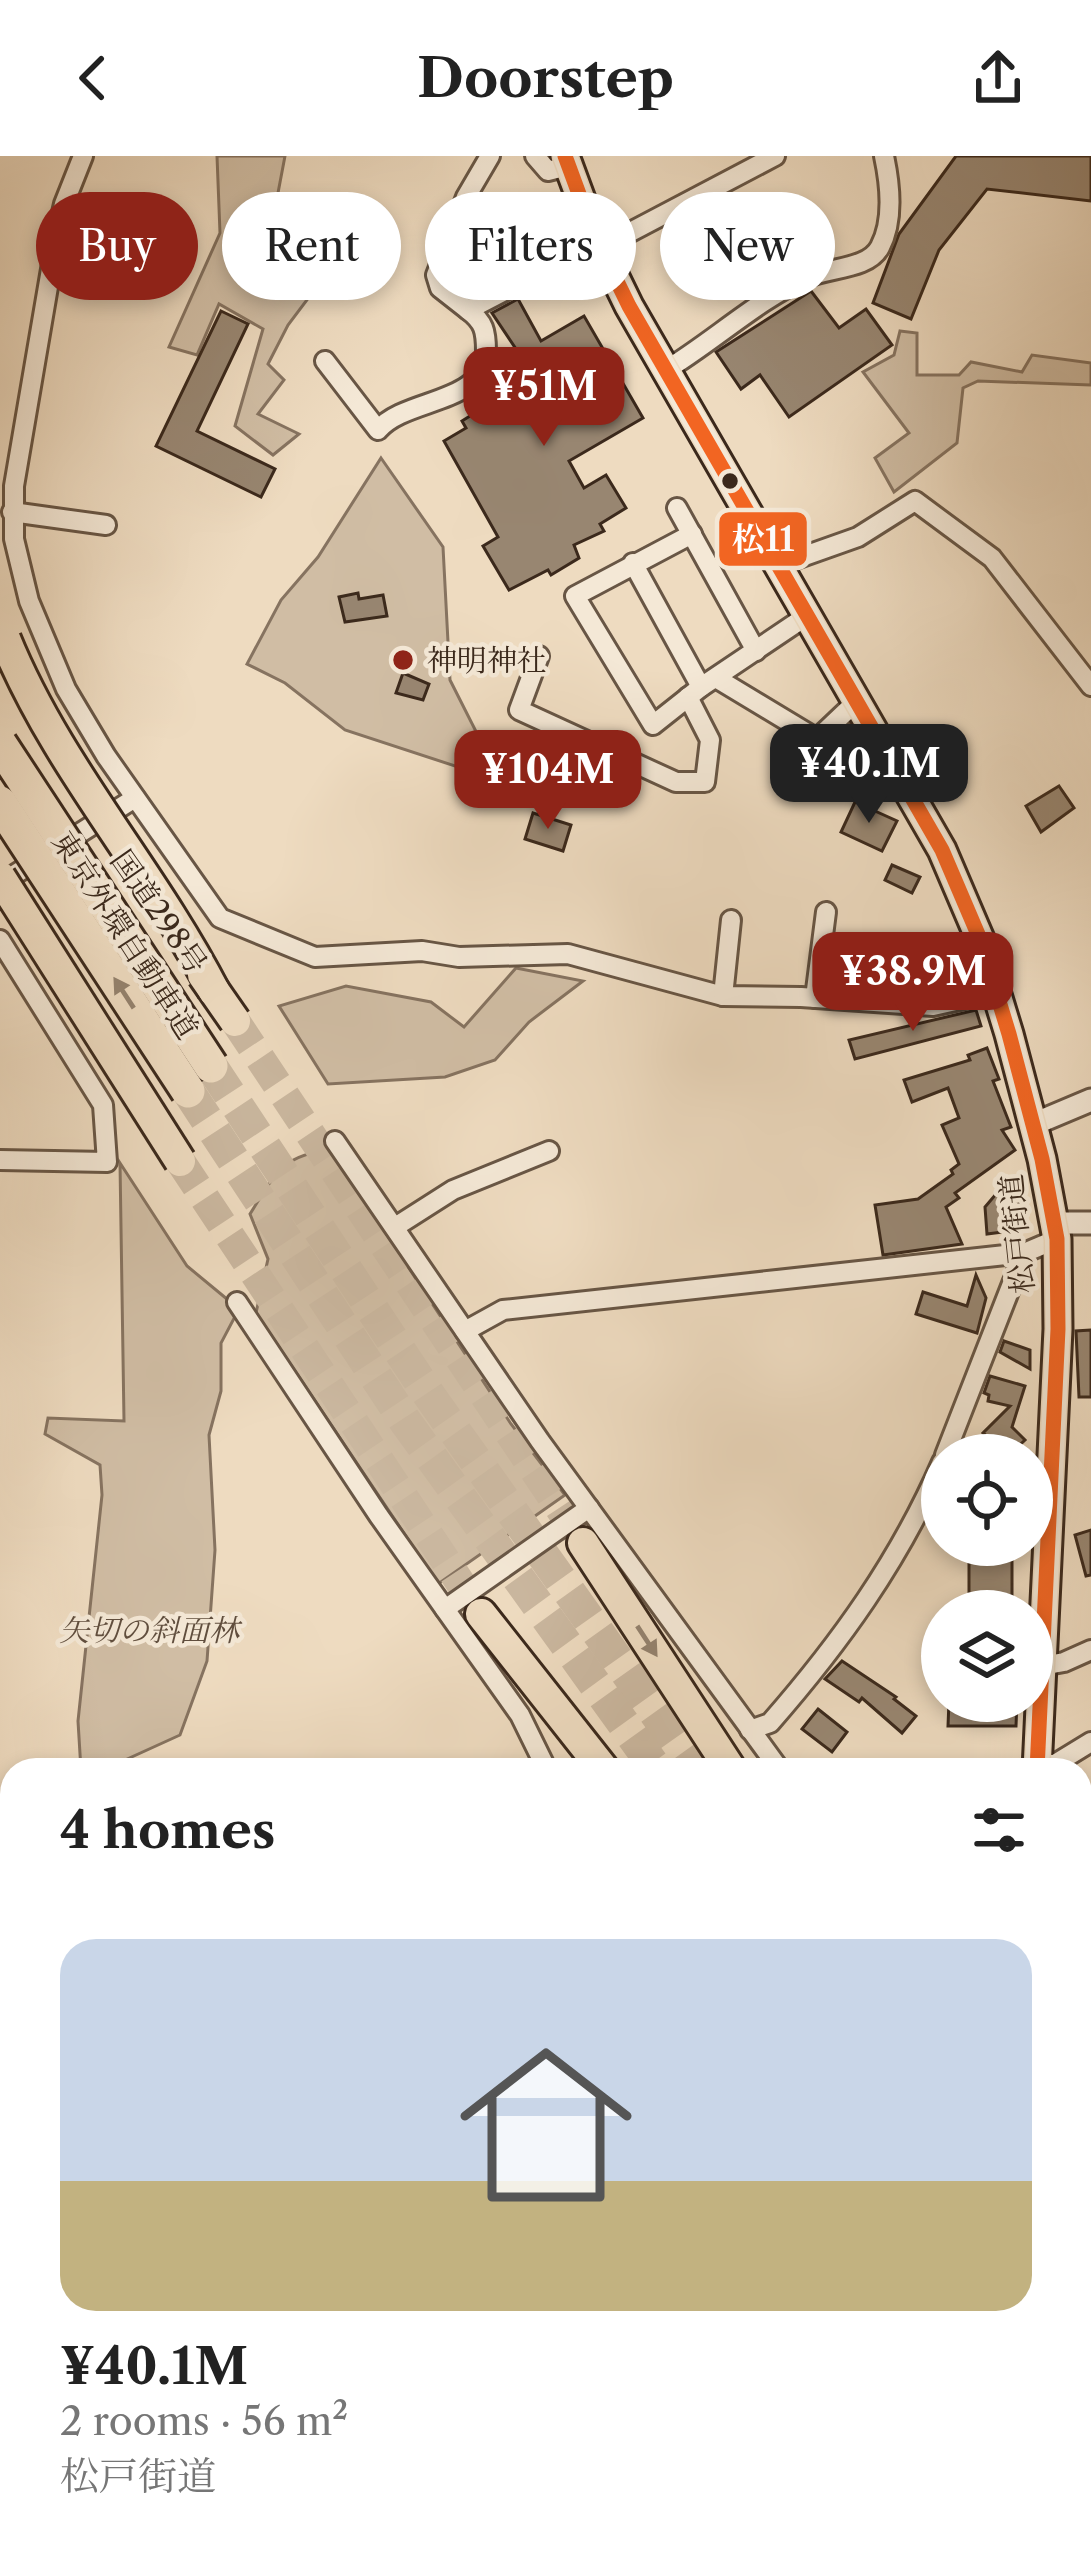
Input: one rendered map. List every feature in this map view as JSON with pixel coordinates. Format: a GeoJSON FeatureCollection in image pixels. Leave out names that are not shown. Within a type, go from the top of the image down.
{"type":"FeatureCollection","features":[{"type":"Feature","properties":{"kind":"highway"},"geometry":{"type":"LineString","coordinates":[[3,631],[43,722],[187,938],[214,991]]}},
{"type":"Feature","properties":{"kind":"highway","name":"国道298号"},"geometry":{"type":"LineString","coordinates":[[0,686],[235,1021]]}},
{"type":"Feature","properties":{"kind":"highway","name":"東京外環自動車道"},"geometry":{"type":"LineString","coordinates":[[0,744],[200,1078],[0,803]]}},
{"type":"Feature","properties":{"kind":"highway"},"geometry":{"type":"LineString","coordinates":[[2,883],[180,1161]]}},
{"type":"Feature","properties":{"kind":"highway"},"geometry":{"type":"LineString","coordinates":[[583,1543],[723,1758]]}},
{"type":"Feature","properties":{"kind":"highway"},"geometry":{"type":"LineString","coordinates":[[481,1614],[595,1758]]}},
{"type":"Feature","properties":{"kind":"main road","name":"松戸街道"},"geometry":{"type":"LineString","coordinates":[[567,161],[579,192]]}},
{"type":"Feature","properties":{"kind":"main road","name":"松戸街道"},"geometry":{"type":"LineString","coordinates":[[628,300],[942,850],[980,939],[1034,1124],[1056,1231],[1058,1329],[1046,1590]]}},
{"type":"Feature","properties":{"kind":"main road","name":"松戸街道"},"geometry":{"type":"LineString","coordinates":[[1037,1758],[1039,1722]]}},
{"type":"Feature","properties":{"kind":"street"},"geometry":{"type":"LineString","coordinates":[[83,156],[61,213],[7,484],[12,512],[29,602],[66,689],[220,918],[308,955],[568,954],[723,996],[933,1006],[996,992]]}},
{"type":"Feature","properties":{"kind":"street"},"geometry":{"type":"LineString","coordinates":[[325,362],[378,430],[388,418],[425,401],[444,399],[474,380],[486,363],[484,324],[440,287],[436,275],[466,197],[490,156]]}},
{"type":"Feature","properties":{"kind":"street"},"geometry":{"type":"LineString","coordinates":[[536,156],[548,171],[567,161]]}},
{"type":"Feature","properties":{"kind":"street"},"geometry":{"type":"LineString","coordinates":[[636,227],[775,156]]}},
{"type":"Feature","properties":{"kind":"street"},"geometry":{"type":"LineString","coordinates":[[666,370],[801,280],[829,268],[864,263],[879,250],[889,216],[884,156]]}},
{"type":"Feature","properties":{"kind":"street"},"geometry":{"type":"LineString","coordinates":[[468,310],[488,300]]}},
{"type":"Feature","properties":{"kind":"street"},"geometry":{"type":"LineString","coordinates":[[779,565],[858,537],[915,501],[992,558],[1091,686]]}},
{"type":"Feature","properties":{"kind":"street"},"geometry":{"type":"LineString","coordinates":[[677,508],[756,651]]}},
{"type":"Feature","properties":{"kind":"street"},"geometry":{"type":"LineString","coordinates":[[12,512],[106,525]]}},
{"type":"Feature","properties":{"kind":"street"},"geometry":{"type":"LineString","coordinates":[[692,534],[575,596],[653,725],[808,615]]}},
{"type":"Feature","properties":{"kind":"street"},"geometry":{"type":"LineString","coordinates":[[539,656],[518,710],[676,782],[705,782],[710,740],[702,687],[632,563]]}},
{"type":"Feature","properties":{"kind":"street"},"geometry":{"type":"LineString","coordinates":[[702,687],[817,739],[857,701]]}},
{"type":"Feature","properties":{"kind":"street"},"geometry":{"type":"LineString","coordinates":[[2,883],[135,798]]}},
{"type":"Feature","properties":{"kind":"street"},"geometry":{"type":"LineString","coordinates":[[815,998],[826,912]]}},
{"type":"Feature","properties":{"kind":"street"},"geometry":{"type":"LineString","coordinates":[[723,996],[731,920]]}},
{"type":"Feature","properties":{"kind":"street"},"geometry":{"type":"LineString","coordinates":[[0,940],[103,1105],[108,1136],[107,1162],[0,1160]]}},
{"type":"Feature","properties":{"kind":"street"},"geometry":{"type":"LineString","coordinates":[[1034,1124],[1091,1100]]}},
{"type":"Feature","properties":{"kind":"street"},"geometry":{"type":"LineString","coordinates":[[335,1141],[589,1508],[771,1758]]}},
{"type":"Feature","properties":{"kind":"street"},"geometry":{"type":"LineString","coordinates":[[394,1227],[453,1190],[549,1151]]}},
{"type":"Feature","properties":{"kind":"street"},"geometry":{"type":"LineString","coordinates":[[465,1331],[503,1310],[1024,1253],[1056,1231],[1091,1223]]}},
{"type":"Feature","properties":{"kind":"street"},"geometry":{"type":"LineString","coordinates":[[954,1434],[1024,1253]]}},
{"type":"Feature","properties":{"kind":"street"},"geometry":{"type":"LineString","coordinates":[[237,1302],[520,1715],[541,1758]]}},
{"type":"Feature","properties":{"kind":"street"},"geometry":{"type":"LineString","coordinates":[[445,1610],[589,1508]]}},
{"type":"Feature","properties":{"kind":"street"},"geometry":{"type":"LineString","coordinates":[[750,1730],[761,1730],[770,1723],[874,1592],[921,1508]]}},
{"type":"Feature","properties":{"kind":"street"},"geometry":{"type":"LineString","coordinates":[[1053,1664],[1091,1650]]}},
{"type":"Feature","properties":{"kind":"street"},"geometry":{"type":"LineString","coordinates":[[1065,1758],[1091,1742]]}},
{"type":"Feature","properties":{"kind":"green space"},"geometry":{"type":"Polygon","coordinates":[[[217,156],[285,156],[278,192],[222,192],[222,300],[307,300],[268,364],[284,380],[258,414],[299,434],[273,455],[235,426],[263,329],[219,304],[197,355],[169,347],[190,300],[198,300],[198,282],[220,233],[217,156]]]}},
{"type":"Feature","properties":{"kind":"green space"},"geometry":{"type":"Polygon","coordinates":[[[900,331],[917,333],[917,375],[959,375],[971,362],[1022,372],[1032,355],[1091,363],[1091,385],[978,381],[963,388],[957,443],[894,492],[875,458],[909,433],[863,372],[894,355],[900,331]]]}},
{"type":"Feature","properties":{"kind":"green space"},"geometry":{"type":"Polygon","coordinates":[[[381,458],[443,547],[450,680],[501,781],[345,730],[285,683],[247,664],[281,600],[318,557],[381,458]]]}},
{"type":"Feature","properties":{"kind":"green space"},"geometry":{"type":"Polygon","coordinates":[[[516,968],[583,981],[529,1022],[495,1060],[445,1077],[328,1084],[279,1006],[346,986],[431,1002],[464,1027],[516,968]]]}},
{"type":"Feature","properties":{"kind":"green space"},"geometry":{"type":"Polygon","coordinates":[[[331,1149],[511,1424],[565,1495],[438,1584],[256,1313],[268,1259],[250,1214],[290,1162],[331,1149]]]}},
{"type":"Feature","properties":{"kind":"green space","name":"矢切の斜面林"},"geometry":{"type":"Polygon","coordinates":[[[120,1163],[187,1266],[239,1309],[221,1343],[221,1391],[209,1435],[215,1550],[207,1661],[180,1735],[130,1758],[80,1758],[78,1721],[102,1495],[100,1465],[45,1434],[48,1418],[124,1421],[120,1163]]]}},
{"type":"Feature","properties":{"kind":"building"},"geometry":{"type":"Polygon","coordinates":[[[956,156],[1091,156],[1091,201],[987,189],[939,250],[911,319],[873,303],[899,234],[956,156]]]}},
{"type":"Feature","properties":{"kind":"building"},"geometry":{"type":"Polygon","coordinates":[[[519,300],[541,341],[584,316],[643,418],[569,461],[584,488],[606,475],[626,508],[600,524],[604,531],[574,545],[579,558],[551,575],[548,570],[509,590],[483,546],[498,537],[444,441],[466,428],[462,421],[534,376],[492,313],[519,300]]]}},
{"type":"Feature","properties":{"kind":"building"},"geometry":{"type":"Polygon","coordinates":[[[797,300],[818,300],[839,328],[866,309],[892,345],[789,417],[760,375],[741,389],[716,352],[797,300]]]}},
{"type":"Feature","properties":{"kind":"building"},"geometry":{"type":"Polygon","coordinates":[[[221,311],[248,324],[197,431],[275,469],[261,497],[156,446],[221,311]]]}},
{"type":"Feature","properties":{"kind":"building"},"geometry":{"type":"Polygon","coordinates":[[[358,593],[359,599],[383,595],[387,616],[345,622],[339,597],[358,593]]]}},
{"type":"Feature","properties":{"kind":"building"},"geometry":{"type":"Polygon","coordinates":[[[403,673],[429,684],[423,700],[396,693],[403,673]]]}},
{"type":"Feature","properties":{"kind":"building"},"geometry":{"type":"Polygon","coordinates":[[[1059,786],[1074,808],[1041,832],[1026,806],[1059,786]]]}},
{"type":"Feature","properties":{"kind":"building"},"geometry":{"type":"Polygon","coordinates":[[[855,802],[897,821],[882,851],[841,832],[855,802]]]}},
{"type":"Feature","properties":{"kind":"building"},"geometry":{"type":"Polygon","coordinates":[[[533,813],[571,825],[563,851],[525,839],[533,813]]]}},
{"type":"Feature","properties":{"kind":"building"},"geometry":{"type":"Polygon","coordinates":[[[892,865],[920,877],[912,893],[885,880],[892,865]]]}},
{"type":"Feature","properties":{"kind":"building"},"geometry":{"type":"Polygon","coordinates":[[[976,1010],[981,1026],[855,1059],[849,1040],[976,1010]]]}},
{"type":"Feature","properties":{"kind":"building"},"geometry":{"type":"Polygon","coordinates":[[[987,1048],[999,1079],[993,1081],[1011,1127],[1002,1130],[1015,1150],[955,1193],[959,1198],[946,1207],[962,1244],[883,1255],[875,1205],[918,1199],[953,1174],[951,1170],[959,1164],[942,1125],[959,1118],[948,1088],[912,1102],[904,1080],[970,1060],[968,1055],[987,1048]]]}},
{"type":"Feature","properties":{"kind":"building"},"geometry":{"type":"Polygon","coordinates":[[[1002,1187],[1017,1187],[1025,1229],[987,1234],[985,1207],[1002,1187]]]}},
{"type":"Feature","properties":{"kind":"building"},"geometry":{"type":"Polygon","coordinates":[[[976,1275],[986,1298],[977,1333],[916,1314],[923,1292],[967,1306],[976,1275]]]}},
{"type":"Feature","properties":{"kind":"building"},"geometry":{"type":"Polygon","coordinates":[[[1091,1330],[1091,1397],[1079,1397],[1076,1331],[1091,1330]]]}},
{"type":"Feature","properties":{"kind":"building"},"geometry":{"type":"Polygon","coordinates":[[[1004,1341],[1030,1350],[1030,1369],[1000,1352],[1004,1341]]]}},
{"type":"Feature","properties":{"kind":"building"},"geometry":{"type":"Polygon","coordinates":[[[990,1376],[1025,1386],[1012,1427],[1019,1434],[983,1433],[1010,1406],[988,1401],[984,1393],[990,1376]]]}},
{"type":"Feature","properties":{"kind":"building"},"geometry":{"type":"Polygon","coordinates":[[[1091,1530],[1091,1575],[1086,1576],[1075,1535],[1091,1530]]]}},
{"type":"Feature","properties":{"kind":"building"},"geometry":{"type":"Polygon","coordinates":[[[969,1566],[1012,1566],[1012,1590],[969,1590],[969,1566]]]}},
{"type":"Feature","properties":{"kind":"building"},"geometry":{"type":"Polygon","coordinates":[[[842,1661],[916,1716],[902,1733],[862,1698],[859,1702],[825,1679],[842,1661]]]}},
{"type":"Feature","properties":{"kind":"building"},"geometry":{"type":"Polygon","coordinates":[[[818,1709],[847,1732],[832,1752],[802,1729],[818,1709]]]}},
{"type":"Feature","properties":{"kind":"building"},"geometry":{"type":"Polygon","coordinates":[[[948,1722],[1016,1722],[1016,1726],[948,1726],[948,1722]]]}},
{"type":"Feature","properties":{"kind":"tunnel"},"geometry":{"type":"LineString","coordinates":[[235,1021],[583,1543]]}},
{"type":"Feature","properties":{"kind":"tunnel"},"geometry":{"type":"LineString","coordinates":[[211,1066],[429,1395],[687,1758]]}},
{"type":"Feature","properties":{"kind":"tunnel"},"geometry":{"type":"LineString","coordinates":[[188,1091],[405,1421],[648,1758]]}},
{"type":"Feature","properties":{"kind":"tunnel"},"geometry":{"type":"LineString","coordinates":[[180,1161],[481,1614]]}},
{"type":"Feature","properties":{"kind":"transit line","name":"松11"},"geometry":{"type":"LineString","coordinates":[[565,156],[593,232],[629,306],[942,850],[980,939],[1009,1034],[1042,1159],[1057,1239],[1058,1329],[1038,1758]]}},
{"type":"Feature","properties":{"kind":"place","name":"神明神社"},"geometry":{"type":"Point","coordinates":[403,660]}}]}
